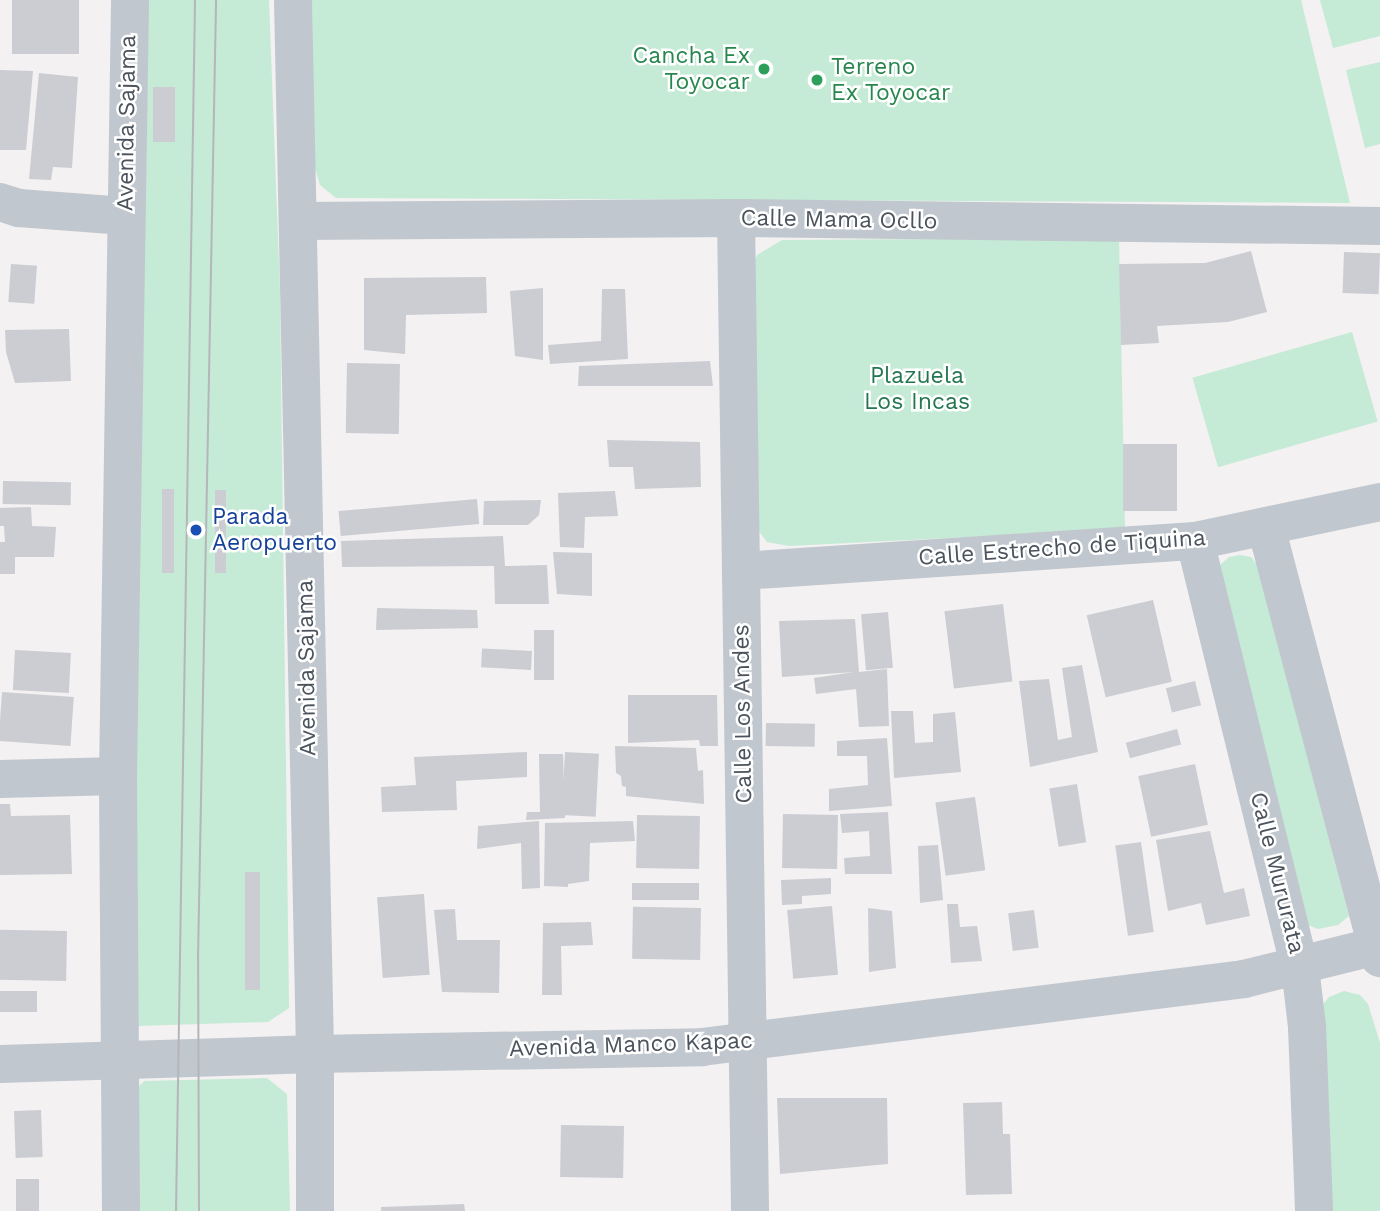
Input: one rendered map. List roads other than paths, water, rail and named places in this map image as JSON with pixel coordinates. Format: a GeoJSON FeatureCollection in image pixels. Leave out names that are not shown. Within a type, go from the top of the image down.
{"type":"FeatureCollection","features":[{"type":"Feature","properties":{"kind":"street","name":"Avenida Sajama"},"geometry":{"type":"LineString","coordinates":[[121,1211],[118,776],[130,0]]}},
{"type":"Feature","properties":{"kind":"street","name":"Avenida Sajama"},"geometry":{"type":"LineString","coordinates":[[293,0],[315,1054],[315,1211]]}},
{"type":"Feature","properties":{"kind":"street"},"geometry":{"type":"LineString","coordinates":[[0,202],[19,208],[125,216]]}},
{"type":"Feature","properties":{"kind":"street","name":"Calle Mama Ocllo"},"geometry":{"type":"LineString","coordinates":[[299,221],[736,218],[1380,226]]}},
{"type":"Feature","properties":{"kind":"street","name":"Calle Los Andes"},"geometry":{"type":"LineString","coordinates":[[736,218],[750,1211]]}},
{"type":"Feature","properties":{"kind":"street","name":"Calle Estrecho de Tiquina"},"geometry":{"type":"LineString","coordinates":[[741,571],[1195,541],[1380,502]]}},
{"type":"Feature","properties":{"kind":"street"},"geometry":{"type":"LineString","coordinates":[[1266,527],[1379,949]]}},
{"type":"Feature","properties":{"kind":"street","name":"Calle Mururata"},"geometry":{"type":"LineString","coordinates":[[1195,541],[1300,967],[1307,1027],[1314,1211]]}},
{"type":"Feature","properties":{"kind":"street"},"geometry":{"type":"LineString","coordinates":[[0,779],[118,776]]}},
{"type":"Feature","properties":{"kind":"street","name":"Avenida Manco Kapac"},"geometry":{"type":"LineString","coordinates":[[0,1064],[315,1054],[702,1047],[1244,979],[1379,949]]}},
{"type":"Feature","properties":{"kind":"tram line"},"geometry":{"type":"LineString","coordinates":[[176,1211],[195,0]]}},
{"type":"Feature","properties":{"kind":"tram line"},"geometry":{"type":"LineString","coordinates":[[199,1211],[198,959],[216,0]]}},
{"type":"Feature","properties":{"kind":"place","name":"Cancha Ex Toyocar"},"geometry":{"type":"Point","coordinates":[764,69]}},
{"type":"Feature","properties":{"kind":"place","name":"Terreno Ex Toyocar"},"geometry":{"type":"Point","coordinates":[817,80]}},
{"type":"Feature","properties":{"kind":"place","name":"Parada Aeropuerto"},"geometry":{"type":"Point","coordinates":[196,530]}},
{"type":"Feature","properties":{"kind":"park label","name":"Plazuela Los Incas"},"geometry":{"type":"Point","coordinates":[917,389]}}]}
